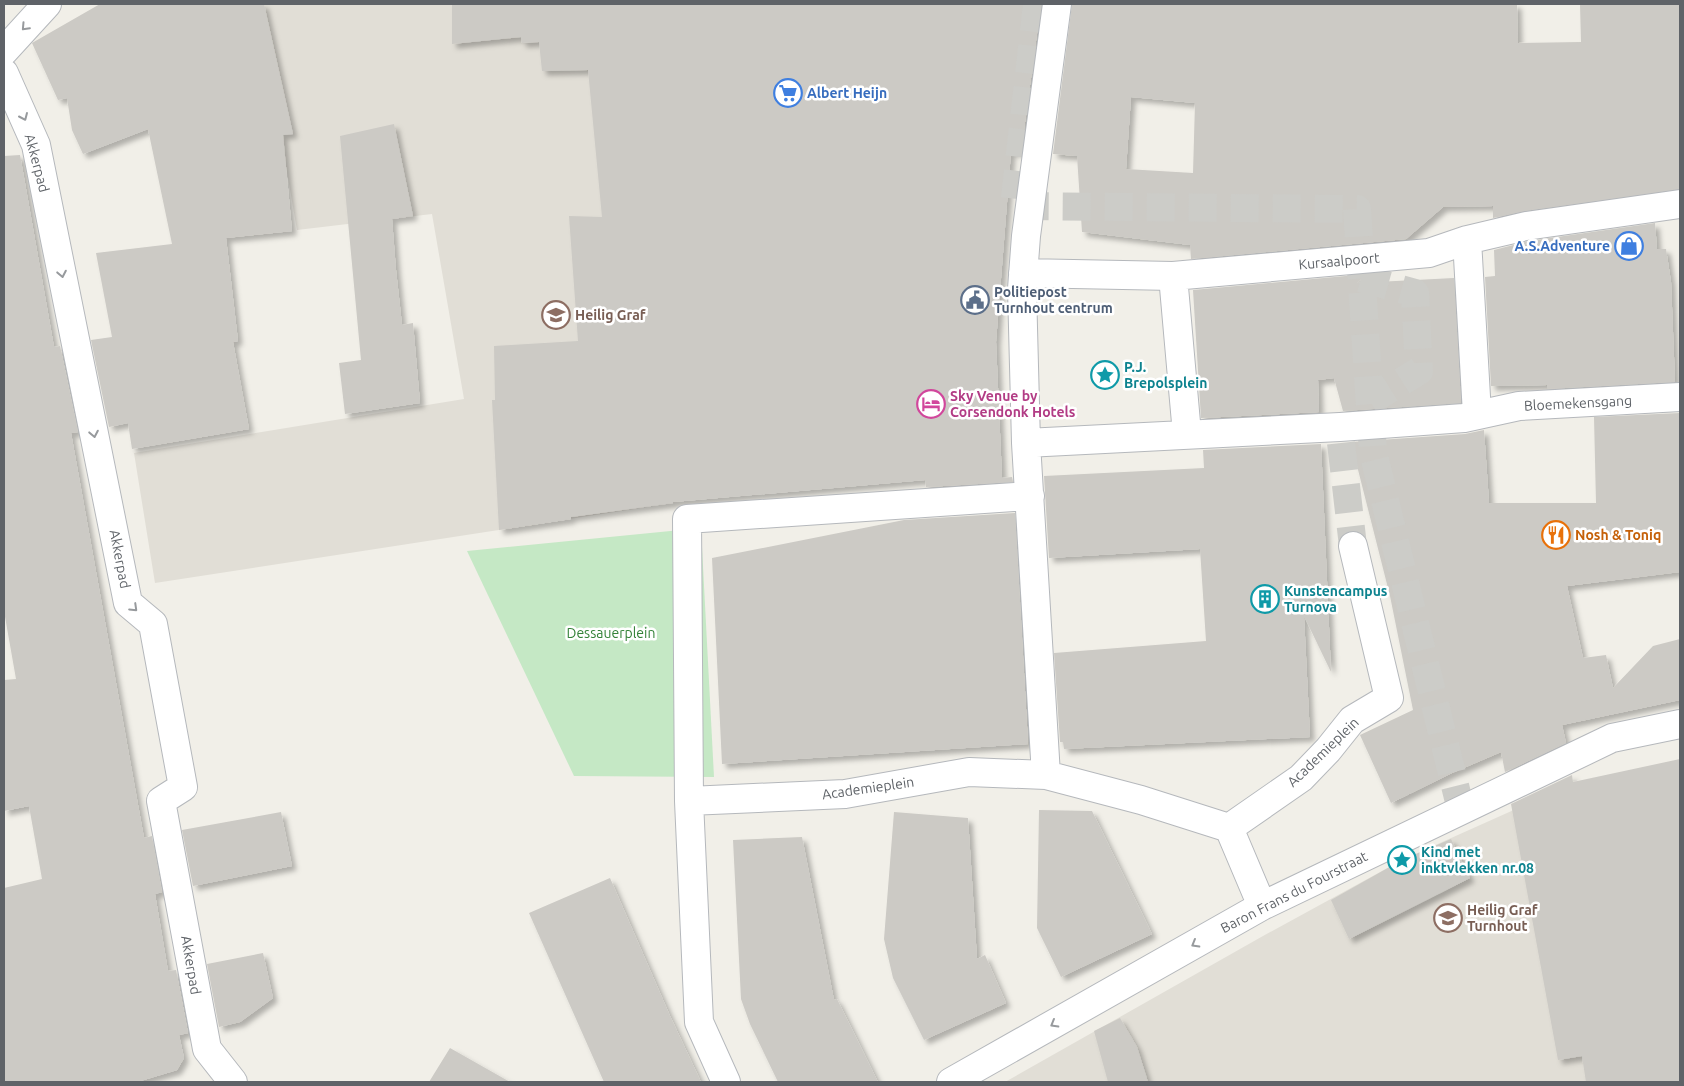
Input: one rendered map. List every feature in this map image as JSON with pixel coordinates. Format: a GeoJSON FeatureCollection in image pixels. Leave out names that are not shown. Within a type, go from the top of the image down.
{"type":"FeatureCollection","features":[{"type":"Feature","properties":{"kind":"street"},"geometry":{"type":"LineString","coordinates":[[4,51],[47,4]]}},
{"type":"Feature","properties":{"kind":"street"},"geometry":{"type":"LineString","coordinates":[[1046,775],[1030,483],[1026,443],[1022,324],[1023,272],[1057,4]]}},
{"type":"Feature","properties":{"kind":"street","name":"Akkerpad"},"geometry":{"type":"LineString","coordinates":[[4,73],[36,145],[128,603],[153,624],[183,787],[161,801],[206,1049],[232,1082]]}},
{"type":"Feature","properties":{"kind":"street","name":"Kursaalpoort"},"geometry":{"type":"LineString","coordinates":[[1173,276],[1210,271],[1429,253],[1467,240],[1526,226],[1680,204]]}},
{"type":"Feature","properties":{"kind":"street"},"geometry":{"type":"LineString","coordinates":[[1467,240],[1477,414]]}},
{"type":"Feature","properties":{"kind":"street"},"geometry":{"type":"LineString","coordinates":[[1023,272],[1173,276],[1187,434],[1026,443]]}},
{"type":"Feature","properties":{"kind":"street","name":"Bloemekensgang"},"geometry":{"type":"LineString","coordinates":[[1187,434],[1340,435],[1464,418],[1519,406],[1680,397]]}},
{"type":"Feature","properties":{"kind":"street"},"geometry":{"type":"LineString","coordinates":[[726,1082],[699,1022],[689,801],[687,519],[961,502],[1030,483]]}},
{"type":"Feature","properties":{"kind":"street","name":"Academieplein"},"geometry":{"type":"LineString","coordinates":[[689,801],[845,794],[968,772],[1046,775],[1141,800],[1228,828],[1301,778],[1328,750],[1352,720],[1389,698],[1353,546]]}},
{"type":"Feature","properties":{"kind":"street","name":"Baron Frans du Fourstraat"},"geometry":{"type":"LineString","coordinates":[[950,1082],[1265,904],[1612,738],[1680,724]]}},
{"type":"Feature","properties":{"kind":"street"},"geometry":{"type":"LineString","coordinates":[[1228,828],[1265,904]]}},
{"type":"Feature","properties":{"kind":"shaded area","name":"Heilig Graf"},"geometry":{"type":"Polygon","coordinates":[[[242,4],[518,4],[522,43],[630,35],[657,211],[673,503],[155,583],[134,453],[464,399],[432,214],[297,230],[283,149],[232,8],[242,4]]]}},
{"type":"Feature","properties":{"kind":"shaded area","name":"Heilig Graf Turnhout"},"geometry":{"type":"Polygon","coordinates":[[[1574,783],[1625,1045],[1680,1035],[1680,1082],[1005,1082],[1263,936],[1402,860],[1574,783]]]}},
{"type":"Feature","properties":{"kind":"green space","name":"Dessauerplein"},"geometry":{"type":"Polygon","coordinates":[[[701,528],[714,777],[574,776],[467,551],[701,528]]]}},
{"type":"Feature","properties":{"kind":"building"},"geometry":{"type":"Polygon","coordinates":[[[100,4],[264,4],[293,134],[283,135],[292,231],[226,238],[238,341],[233,342],[249,429],[132,449],[128,423],[109,427],[91,340],[112,337],[96,253],[172,244],[148,129],[83,154],[72,130],[67,98],[58,100],[32,43],[100,4]]]}},
{"type":"Feature","properties":{"kind":"building"},"geometry":{"type":"Polygon","coordinates":[[[452,4],[1041,4],[1021,152],[1011,152],[996,342],[1002,478],[1012,477],[1013,482],[926,487],[925,480],[673,502],[499,530],[492,400],[495,400],[494,346],[578,341],[569,216],[602,217],[588,70],[542,71],[539,42],[522,43],[521,37],[452,44],[452,4]]]}},
{"type":"Feature","properties":{"kind":"building"},"geometry":{"type":"Polygon","coordinates":[[[1072,4],[1517,4],[1518,43],[1581,42],[1580,4],[1680,4],[1680,189],[1524,211],[1493,218],[1493,206],[1443,207],[1406,239],[1191,259],[1190,245],[1082,232],[1077,156],[1053,154],[1072,4]],[[1131,97],[1126,169],[1193,173],[1195,103],[1131,97]]]}},
{"type":"Feature","properties":{"kind":"building"},"geometry":{"type":"Polygon","coordinates":[[[394,124],[413,216],[392,219],[396,270],[402,325],[413,323],[420,403],[345,414],[339,363],[361,360],[340,136],[394,124]]]}},
{"type":"Feature","properties":{"kind":"building"},"geometry":{"type":"Polygon","coordinates":[[[20,155],[54,347],[60,346],[78,432],[71,433],[144,838],[152,836],[162,892],[155,894],[168,971],[176,970],[188,1033],[179,1035],[184,1058],[177,1070],[137,1082],[4,1082],[4,888],[42,879],[29,806],[4,811],[4,680],[16,679],[4,611],[4,156],[20,155]]]}},
{"type":"Feature","properties":{"kind":"building"},"geometry":{"type":"Polygon","coordinates":[[[1655,223],[1657,249],[1666,249],[1671,282],[1675,382],[1547,389],[1547,385],[1491,386],[1485,277],[1495,276],[1494,250],[1529,241],[1655,223]]]}},
{"type":"Feature","properties":{"kind":"building"},"geometry":{"type":"Polygon","coordinates":[[[1367,274],[1357,283],[1454,278],[1461,403],[1343,411],[1334,378],[1318,380],[1319,412],[1201,418],[1193,290],[1367,274]]]}},
{"type":"Feature","properties":{"kind":"building"},"geometry":{"type":"Polygon","coordinates":[[[1680,413],[1680,572],[1567,586],[1583,658],[1606,655],[1613,688],[1653,646],[1680,639],[1680,700],[1562,725],[1566,743],[1505,772],[1501,752],[1452,773],[1391,803],[1360,735],[1413,710],[1390,596],[1351,442],[1465,434],[1484,430],[1489,503],[1596,503],[1594,417],[1680,413]]]}},
{"type":"Feature","properties":{"kind":"building","name":"Kunstencampus Turnova"},"geometry":{"type":"Polygon","coordinates":[[[1321,444],[1331,672],[1304,616],[1310,737],[1064,749],[1063,742],[1060,742],[1054,653],[1206,641],[1200,549],[1049,558],[1044,476],[1204,468],[1203,450],[1321,444]]]}},
{"type":"Feature","properties":{"kind":"building"},"geometry":{"type":"Polygon","coordinates":[[[1015,513],[1028,744],[722,764],[712,558],[904,520],[1015,513]]]}},
{"type":"Feature","properties":{"kind":"building"},"geometry":{"type":"Polygon","coordinates":[[[1680,759],[1680,1082],[1586,1082],[1582,1056],[1558,1060],[1511,804],[1572,775],[1573,782],[1680,759]]]}},
{"type":"Feature","properties":{"kind":"building"},"geometry":{"type":"Polygon","coordinates":[[[1039,810],[1092,811],[1152,934],[1061,977],[1037,928],[1039,810]]]}},
{"type":"Feature","properties":{"kind":"building"},"geometry":{"type":"Polygon","coordinates":[[[281,812],[292,866],[193,886],[182,830],[281,812]]]}},
{"type":"Feature","properties":{"kind":"building"},"geometry":{"type":"Polygon","coordinates":[[[894,812],[968,818],[977,959],[985,955],[1006,1003],[924,1040],[893,978],[884,939],[894,812]]]}},
{"type":"Feature","properties":{"kind":"building"},"geometry":{"type":"Polygon","coordinates":[[[802,837],[834,1000],[837,999],[878,1082],[778,1082],[750,1024],[741,999],[733,840],[802,837]]]}},
{"type":"Feature","properties":{"kind":"building"},"geometry":{"type":"Polygon","coordinates":[[[1451,839],[1470,878],[1349,939],[1331,900],[1402,860],[1451,839]]]}},
{"type":"Feature","properties":{"kind":"building"},"geometry":{"type":"Polygon","coordinates":[[[610,878],[701,1082],[604,1082],[529,913],[610,878]]]}},
{"type":"Feature","properties":{"kind":"building"},"geometry":{"type":"Polygon","coordinates":[[[263,953],[273,998],[240,1022],[219,1027],[207,964],[263,953]]]}},
{"type":"Feature","properties":{"kind":"building"},"geometry":{"type":"Polygon","coordinates":[[[1120,1018],[1137,1047],[1148,1082],[1108,1082],[1094,1031],[1120,1018]]]}},
{"type":"Feature","properties":{"kind":"building"},"geometry":{"type":"Polygon","coordinates":[[[450,1048],[510,1082],[429,1082],[450,1048]]]}},
{"type":"Feature","properties":{"kind":"tunnel"},"geometry":{"type":"LineString","coordinates":[[1037,4],[1014,206],[1357,209],[1373,452],[1461,810]]}},
{"type":"Feature","properties":{"kind":"tunnel"},"geometry":{"type":"LineString","coordinates":[[1361,278],[1415,293],[1419,371],[1370,401]]}},
{"type":"Feature","properties":{"kind":"tunnel"},"geometry":{"type":"LineString","coordinates":[[1341,443],[1353,546]]}},
{"type":"Feature","properties":{"kind":"place","name":"Albert Heijn"},"geometry":{"type":"Point","coordinates":[788,93]}},
{"type":"Feature","properties":{"kind":"place","name":"A.S.Adventure"},"geometry":{"type":"Point","coordinates":[1629,246]}},
{"type":"Feature","properties":{"kind":"place","name":"Politiepost Turnhout centrum"},"geometry":{"type":"Point","coordinates":[975,300]}},
{"type":"Feature","properties":{"kind":"place","name":"Heilig Graf"},"geometry":{"type":"Point","coordinates":[556,315]}},
{"type":"Feature","properties":{"kind":"place","name":"P.J. Brepolsplein"},"geometry":{"type":"Point","coordinates":[1105,375]}},
{"type":"Feature","properties":{"kind":"place","name":"Sky Venue by Corsendonk Hotels"},"geometry":{"type":"Point","coordinates":[931,404]}},
{"type":"Feature","properties":{"kind":"place","name":"Nosh & Toniq"},"geometry":{"type":"Point","coordinates":[1556,535]}},
{"type":"Feature","properties":{"kind":"place","name":"Kunstencampus Turnova"},"geometry":{"type":"Point","coordinates":[1265,599]}},
{"type":"Feature","properties":{"kind":"place","name":"Kind met inktvlekken nr.08"},"geometry":{"type":"Point","coordinates":[1402,860]}},
{"type":"Feature","properties":{"kind":"place","name":"Heilig Graf Turnhout"},"geometry":{"type":"Point","coordinates":[1448,918]}}]}
